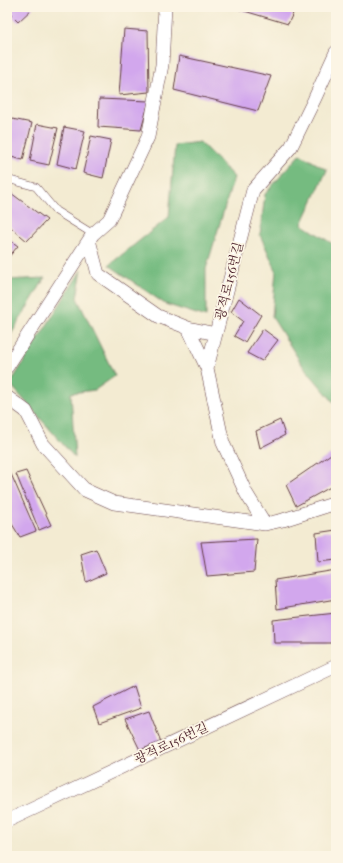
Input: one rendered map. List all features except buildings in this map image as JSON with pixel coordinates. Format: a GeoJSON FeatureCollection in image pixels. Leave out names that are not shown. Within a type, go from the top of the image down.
{"type":"FeatureCollection","features":[{"type":"Feature","properties":{"kind":"street"},"geometry":{"type":"LineString","coordinates":[[7,366],[91,237],[109,220],[148,137],[162,65],[165,7]]}},
{"type":"Feature","properties":{"kind":"street","name":"광적로156번길"},"geometry":{"type":"LineString","coordinates":[[266,524],[246,493],[223,443],[207,368],[253,190],[291,147],[336,52]]}},
{"type":"Feature","properties":{"kind":"street"},"geometry":{"type":"LineString","coordinates":[[91,237],[98,274],[158,316],[188,328],[216,334]]}},
{"type":"Feature","properties":{"kind":"street"},"geometry":{"type":"LineString","coordinates":[[188,328],[207,368]]}},
{"type":"Feature","properties":{"kind":"street"},"geometry":{"type":"LineString","coordinates":[[7,397],[26,411],[43,444],[85,490],[114,503],[266,524],[336,503]]}},
{"type":"Feature","properties":{"kind":"street","name":"광적로156번길"},"geometry":{"type":"LineString","coordinates":[[7,821],[336,666]]}},
{"type":"Feature","properties":{"kind":"lane"},"geometry":{"type":"LineString","coordinates":[[7,179],[36,188],[56,212],[91,237]]}},
{"type":"Feature","properties":{"kind":"green space"},"geometry":{"type":"Polygon","coordinates":[[[200,142],[234,177],[206,269],[206,317],[165,304],[109,265],[169,217],[175,145],[200,142]]]}},
{"type":"Feature","properties":{"kind":"green space"},"geometry":{"type":"Polygon","coordinates":[[[300,154],[327,170],[302,224],[336,246],[336,405],[303,366],[272,317],[276,270],[260,235],[265,194],[300,154]]]}},
{"type":"Feature","properties":{"kind":"green space"},"geometry":{"type":"Polygon","coordinates":[[[82,269],[77,298],[115,376],[95,390],[71,393],[75,458],[10,384],[82,269]]]}},
{"type":"Feature","properties":{"kind":"green space"},"geometry":{"type":"Polygon","coordinates":[[[45,278],[7,341],[7,280],[45,278]]]}}]}
